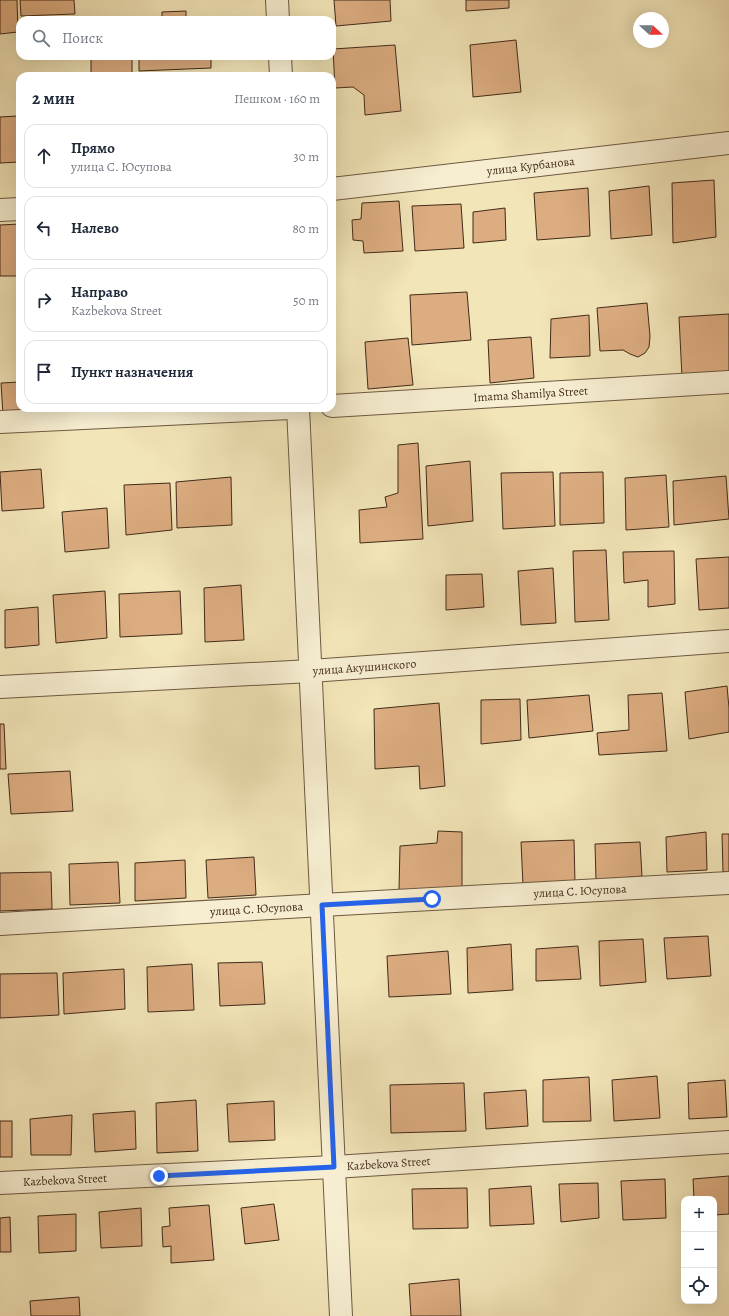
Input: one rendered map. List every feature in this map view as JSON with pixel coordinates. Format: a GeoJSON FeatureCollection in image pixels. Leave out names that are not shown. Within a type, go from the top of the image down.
{"type":"FeatureCollection","features":[{"type":"Feature","properties":{"kind":"street"},"geometry":{"type":"LineString","coordinates":[[277,0],[278,16]]}},
{"type":"Feature","properties":{"kind":"street"},"geometry":{"type":"LineString","coordinates":[[280,60],[281,72]]}},
{"type":"Feature","properties":{"kind":"street","name":"улица Курбанова"},"geometry":{"type":"LineString","coordinates":[[336,189],[729,144]]}},
{"type":"Feature","properties":{"kind":"street"},"geometry":{"type":"LineString","coordinates":[[0,210],[16,209]]}},
{"type":"Feature","properties":{"kind":"street","name":"Imama Shamilya Street"},"geometry":{"type":"LineString","coordinates":[[336,406],[729,382]]}},
{"type":"Feature","properties":{"kind":"street"},"geometry":{"type":"LineString","coordinates":[[0,422],[207,412]]}},
{"type":"Feature","properties":{"kind":"street"},"geometry":{"type":"LineString","coordinates":[[298,412],[341,1316]]}},
{"type":"Feature","properties":{"kind":"street","name":"улица Акушинского"},"geometry":{"type":"LineString","coordinates":[[0,687],[311,671],[729,641]]}},
{"type":"Feature","properties":{"kind":"street","name":"улица С. Юсупова"},"geometry":{"type":"LineString","coordinates":[[0,924],[729,883]]}},
{"type":"Feature","properties":{"kind":"street","name":"Kazbekova Street"},"geometry":{"type":"LineString","coordinates":[[0,1183],[334,1167],[729,1142]]}},
{"type":"Feature","properties":{"kind":"building"},"geometry":{"type":"Polygon","coordinates":[[[0,0],[17,0],[16,32],[0,34],[0,0]]]}},
{"type":"Feature","properties":{"kind":"building"},"geometry":{"type":"Polygon","coordinates":[[[20,0],[74,0],[75,14],[21,16],[20,0]]]}},
{"type":"Feature","properties":{"kind":"building"},"geometry":{"type":"Polygon","coordinates":[[[334,0],[390,0],[391,21],[336,26],[334,0]]]}},
{"type":"Feature","properties":{"kind":"building"},"geometry":{"type":"Polygon","coordinates":[[[466,0],[509,0],[509,8],[466,11],[466,0]]]}},
{"type":"Feature","properties":{"kind":"building"},"geometry":{"type":"Polygon","coordinates":[[[186,11],[186,16],[162,16],[162,12],[186,11]]]}},
{"type":"Feature","properties":{"kind":"building"},"geometry":{"type":"Polygon","coordinates":[[[516,40],[521,92],[473,97],[470,45],[516,40]]]}},
{"type":"Feature","properties":{"kind":"building"},"geometry":{"type":"Polygon","coordinates":[[[395,45],[401,111],[365,115],[364,95],[353,87],[336,88],[336,72],[334,72],[334,60],[336,60],[336,49],[395,45]]]}},
{"type":"Feature","properties":{"kind":"building"},"geometry":{"type":"Polygon","coordinates":[[[91,60],[132,60],[132,72],[91,72],[91,60]]]}},
{"type":"Feature","properties":{"kind":"building"},"geometry":{"type":"Polygon","coordinates":[[[139,60],[211,60],[211,68],[139,71],[139,60]]]}},
{"type":"Feature","properties":{"kind":"building"},"geometry":{"type":"Polygon","coordinates":[[[16,116],[16,162],[0,163],[0,117],[16,116]]]}},
{"type":"Feature","properties":{"kind":"building"},"geometry":{"type":"Polygon","coordinates":[[[714,180],[716,237],[673,243],[672,183],[714,180]]]}},
{"type":"Feature","properties":{"kind":"building"},"geometry":{"type":"Polygon","coordinates":[[[649,186],[652,235],[611,239],[609,191],[649,186]]]}},
{"type":"Feature","properties":{"kind":"building"},"geometry":{"type":"Polygon","coordinates":[[[588,188],[590,236],[537,240],[534,193],[588,188]]]}},
{"type":"Feature","properties":{"kind":"building"},"geometry":{"type":"Polygon","coordinates":[[[399,201],[403,251],[364,253],[363,241],[353,240],[352,220],[361,219],[362,203],[399,201]]]}},
{"type":"Feature","properties":{"kind":"building"},"geometry":{"type":"Polygon","coordinates":[[[461,204],[464,248],[415,251],[412,206],[461,204]]]}},
{"type":"Feature","properties":{"kind":"building"},"geometry":{"type":"Polygon","coordinates":[[[505,208],[506,240],[473,243],[473,212],[505,208]]]}},
{"type":"Feature","properties":{"kind":"building"},"geometry":{"type":"Polygon","coordinates":[[[16,224],[16,276],[0,276],[0,225],[16,224]]]}},
{"type":"Feature","properties":{"kind":"building"},"geometry":{"type":"Polygon","coordinates":[[[467,292],[471,340],[412,345],[410,295],[467,292]]]}},
{"type":"Feature","properties":{"kind":"building"},"geometry":{"type":"Polygon","coordinates":[[[647,303],[650,336],[649,347],[645,353],[638,357],[623,350],[600,351],[597,308],[647,303]]]}},
{"type":"Feature","properties":{"kind":"building"},"geometry":{"type":"Polygon","coordinates":[[[729,314],[729,372],[682,377],[679,317],[729,314]]]}},
{"type":"Feature","properties":{"kind":"building"},"geometry":{"type":"Polygon","coordinates":[[[589,315],[590,356],[550,358],[551,319],[589,315]]]}},
{"type":"Feature","properties":{"kind":"building"},"geometry":{"type":"Polygon","coordinates":[[[531,337],[534,378],[490,383],[488,340],[531,337]]]}},
{"type":"Feature","properties":{"kind":"building"},"geometry":{"type":"Polygon","coordinates":[[[408,338],[413,385],[368,389],[365,342],[408,338]]]}},
{"type":"Feature","properties":{"kind":"building"},"geometry":{"type":"Polygon","coordinates":[[[16,382],[16,412],[38,412],[3,415],[1,383],[16,382]]]}},
{"type":"Feature","properties":{"kind":"building"},"geometry":{"type":"Polygon","coordinates":[[[418,443],[423,539],[360,543],[359,510],[387,507],[385,497],[398,493],[398,445],[418,443]]]}},
{"type":"Feature","properties":{"kind":"building"},"geometry":{"type":"Polygon","coordinates":[[[470,461],[473,521],[428,526],[426,466],[470,461]]]}},
{"type":"Feature","properties":{"kind":"building"},"geometry":{"type":"Polygon","coordinates":[[[41,469],[44,508],[2,511],[0,472],[41,469]]]}},
{"type":"Feature","properties":{"kind":"building"},"geometry":{"type":"Polygon","coordinates":[[[553,472],[555,526],[503,529],[501,473],[553,472]]]}},
{"type":"Feature","properties":{"kind":"building"},"geometry":{"type":"Polygon","coordinates":[[[603,472],[604,523],[560,525],[560,473],[603,472]]]}},
{"type":"Feature","properties":{"kind":"building"},"geometry":{"type":"Polygon","coordinates":[[[666,475],[669,527],[626,530],[625,478],[666,475]]]}},
{"type":"Feature","properties":{"kind":"building"},"geometry":{"type":"Polygon","coordinates":[[[726,476],[729,519],[674,525],[673,481],[726,476]]]}},
{"type":"Feature","properties":{"kind":"building"},"geometry":{"type":"Polygon","coordinates":[[[231,477],[232,525],[177,528],[176,482],[231,477]]]}},
{"type":"Feature","properties":{"kind":"building"},"geometry":{"type":"Polygon","coordinates":[[[170,483],[172,530],[126,535],[124,485],[170,483]]]}},
{"type":"Feature","properties":{"kind":"building"},"geometry":{"type":"Polygon","coordinates":[[[107,508],[109,548],[65,552],[62,512],[107,508]]]}},
{"type":"Feature","properties":{"kind":"building"},"geometry":{"type":"Polygon","coordinates":[[[606,550],[609,620],[575,622],[573,551],[606,550]]]}},
{"type":"Feature","properties":{"kind":"building"},"geometry":{"type":"Polygon","coordinates":[[[674,551],[675,604],[648,607],[648,580],[624,583],[623,552],[674,551]]]}},
{"type":"Feature","properties":{"kind":"building"},"geometry":{"type":"Polygon","coordinates":[[[729,557],[729,608],[699,610],[696,559],[729,557]]]}},
{"type":"Feature","properties":{"kind":"building"},"geometry":{"type":"Polygon","coordinates":[[[553,568],[556,623],[521,625],[518,571],[553,568]]]}},
{"type":"Feature","properties":{"kind":"building"},"geometry":{"type":"Polygon","coordinates":[[[482,574],[484,607],[446,610],[446,575],[482,574]]]}},
{"type":"Feature","properties":{"kind":"building"},"geometry":{"type":"Polygon","coordinates":[[[241,585],[244,640],[205,642],[204,588],[241,585]]]}},
{"type":"Feature","properties":{"kind":"building"},"geometry":{"type":"Polygon","coordinates":[[[105,591],[107,638],[56,643],[53,595],[105,591]]]}},
{"type":"Feature","properties":{"kind":"building"},"geometry":{"type":"Polygon","coordinates":[[[180,591],[182,634],[120,637],[119,594],[180,591]]]}},
{"type":"Feature","properties":{"kind":"building"},"geometry":{"type":"Polygon","coordinates":[[[38,607],[39,645],[5,648],[5,610],[38,607]]]}},
{"type":"Feature","properties":{"kind":"building"},"geometry":{"type":"Polygon","coordinates":[[[727,686],[729,732],[689,739],[685,692],[727,686]]]}},
{"type":"Feature","properties":{"kind":"building"},"geometry":{"type":"Polygon","coordinates":[[[662,693],[667,751],[599,755],[597,733],[629,730],[628,695],[662,693]]]}},
{"type":"Feature","properties":{"kind":"building"},"geometry":{"type":"Polygon","coordinates":[[[589,695],[593,731],[529,738],[527,700],[589,695]]]}},
{"type":"Feature","properties":{"kind":"building"},"geometry":{"type":"Polygon","coordinates":[[[520,699],[521,740],[481,744],[481,700],[520,699]]]}},
{"type":"Feature","properties":{"kind":"building"},"geometry":{"type":"Polygon","coordinates":[[[439,703],[445,786],[420,789],[419,766],[375,769],[374,709],[439,703]]]}},
{"type":"Feature","properties":{"kind":"building"},"geometry":{"type":"Polygon","coordinates":[[[0,724],[4,724],[6,769],[0,769],[0,724]]]}},
{"type":"Feature","properties":{"kind":"building"},"geometry":{"type":"Polygon","coordinates":[[[70,771],[73,811],[11,814],[8,774],[70,771]]]}},
{"type":"Feature","properties":{"kind":"building"},"geometry":{"type":"Polygon","coordinates":[[[438,831],[462,832],[462,888],[399,890],[400,846],[437,843],[438,831]]]}},
{"type":"Feature","properties":{"kind":"building"},"geometry":{"type":"Polygon","coordinates":[[[706,832],[707,870],[667,872],[666,837],[706,832]]]}},
{"type":"Feature","properties":{"kind":"building"},"geometry":{"type":"Polygon","coordinates":[[[722,834],[729,834],[729,872],[723,872],[722,834]]]}},
{"type":"Feature","properties":{"kind":"building"},"geometry":{"type":"Polygon","coordinates":[[[574,840],[575,883],[523,885],[521,842],[574,840]]]}},
{"type":"Feature","properties":{"kind":"building"},"geometry":{"type":"Polygon","coordinates":[[[640,842],[642,876],[596,880],[595,844],[640,842]]]}},
{"type":"Feature","properties":{"kind":"building"},"geometry":{"type":"Polygon","coordinates":[[[254,857],[256,895],[208,898],[206,860],[254,857]]]}},
{"type":"Feature","properties":{"kind":"building"},"geometry":{"type":"Polygon","coordinates":[[[185,860],[186,898],[135,901],[135,863],[185,860]]]}},
{"type":"Feature","properties":{"kind":"building"},"geometry":{"type":"Polygon","coordinates":[[[118,862],[120,903],[70,905],[69,864],[118,862]]]}},
{"type":"Feature","properties":{"kind":"building"},"geometry":{"type":"Polygon","coordinates":[[[51,872],[52,909],[0,911],[0,873],[51,872]]]}},
{"type":"Feature","properties":{"kind":"building"},"geometry":{"type":"Polygon","coordinates":[[[708,936],[711,976],[667,979],[664,938],[708,936]]]}},
{"type":"Feature","properties":{"kind":"building"},"geometry":{"type":"Polygon","coordinates":[[[643,939],[646,982],[600,986],[599,941],[643,939]]]}},
{"type":"Feature","properties":{"kind":"building"},"geometry":{"type":"Polygon","coordinates":[[[511,944],[513,990],[468,993],[467,948],[511,944]]]}},
{"type":"Feature","properties":{"kind":"building"},"geometry":{"type":"Polygon","coordinates":[[[578,946],[581,979],[536,981],[536,949],[578,946]]]}},
{"type":"Feature","properties":{"kind":"building"},"geometry":{"type":"Polygon","coordinates":[[[448,951],[451,994],[389,997],[387,956],[448,951]]]}},
{"type":"Feature","properties":{"kind":"building"},"geometry":{"type":"Polygon","coordinates":[[[262,962],[265,1004],[220,1006],[218,963],[262,962]]]}},
{"type":"Feature","properties":{"kind":"building"},"geometry":{"type":"Polygon","coordinates":[[[192,964],[194,1010],[148,1012],[147,967],[192,964]]]}},
{"type":"Feature","properties":{"kind":"building"},"geometry":{"type":"Polygon","coordinates":[[[124,969],[125,1009],[64,1014],[63,973],[124,969]]]}},
{"type":"Feature","properties":{"kind":"building"},"geometry":{"type":"Polygon","coordinates":[[[57,973],[59,1015],[0,1018],[0,974],[57,973]]]}},
{"type":"Feature","properties":{"kind":"building"},"geometry":{"type":"Polygon","coordinates":[[[657,1076],[660,1118],[614,1121],[612,1080],[657,1076]]]}},
{"type":"Feature","properties":{"kind":"building"},"geometry":{"type":"Polygon","coordinates":[[[589,1077],[591,1121],[543,1122],[543,1080],[589,1077]]]}},
{"type":"Feature","properties":{"kind":"building"},"geometry":{"type":"Polygon","coordinates":[[[725,1080],[727,1117],[689,1119],[688,1083],[725,1080]]]}},
{"type":"Feature","properties":{"kind":"building"},"geometry":{"type":"Polygon","coordinates":[[[464,1083],[466,1131],[391,1133],[390,1085],[464,1083]]]}},
{"type":"Feature","properties":{"kind":"building"},"geometry":{"type":"Polygon","coordinates":[[[526,1090],[528,1126],[486,1129],[484,1093],[526,1090]]]}},
{"type":"Feature","properties":{"kind":"building"},"geometry":{"type":"Polygon","coordinates":[[[196,1100],[198,1151],[157,1153],[156,1103],[196,1100]]]}},
{"type":"Feature","properties":{"kind":"building"},"geometry":{"type":"Polygon","coordinates":[[[274,1101],[275,1140],[229,1142],[227,1104],[274,1101]]]}},
{"type":"Feature","properties":{"kind":"building"},"geometry":{"type":"Polygon","coordinates":[[[135,1111],[136,1149],[95,1152],[93,1114],[135,1111]]]}},
{"type":"Feature","properties":{"kind":"building"},"geometry":{"type":"Polygon","coordinates":[[[72,1115],[71,1155],[31,1155],[30,1119],[72,1115]]]}},
{"type":"Feature","properties":{"kind":"building"},"geometry":{"type":"Polygon","coordinates":[[[0,1121],[12,1121],[12,1157],[0,1157],[0,1121]]]}},
{"type":"Feature","properties":{"kind":"building"},"geometry":{"type":"Polygon","coordinates":[[[729,1176],[729,1214],[717,1215],[717,1196],[694,1196],[693,1179],[729,1176]]]}},
{"type":"Feature","properties":{"kind":"building"},"geometry":{"type":"Polygon","coordinates":[[[665,1179],[666,1218],[623,1220],[621,1181],[665,1179]]]}},
{"type":"Feature","properties":{"kind":"building"},"geometry":{"type":"Polygon","coordinates":[[[598,1183],[599,1218],[561,1222],[559,1184],[598,1183]]]}},
{"type":"Feature","properties":{"kind":"building"},"geometry":{"type":"Polygon","coordinates":[[[531,1186],[534,1224],[490,1226],[489,1189],[531,1186]]]}},
{"type":"Feature","properties":{"kind":"building"},"geometry":{"type":"Polygon","coordinates":[[[467,1188],[468,1228],[413,1229],[412,1189],[467,1188]]]}},
{"type":"Feature","properties":{"kind":"building"},"geometry":{"type":"Polygon","coordinates":[[[274,1204],[279,1240],[245,1244],[241,1208],[274,1204]]]}},
{"type":"Feature","properties":{"kind":"building"},"geometry":{"type":"Polygon","coordinates":[[[209,1205],[214,1260],[171,1263],[171,1246],[163,1247],[162,1227],[170,1226],[169,1208],[209,1205]]]}},
{"type":"Feature","properties":{"kind":"building"},"geometry":{"type":"Polygon","coordinates":[[[141,1208],[142,1246],[101,1248],[99,1212],[141,1208]]]}},
{"type":"Feature","properties":{"kind":"building"},"geometry":{"type":"Polygon","coordinates":[[[76,1214],[76,1251],[39,1253],[38,1216],[76,1214]]]}},
{"type":"Feature","properties":{"kind":"building"},"geometry":{"type":"Polygon","coordinates":[[[10,1217],[11,1252],[0,1252],[0,1218],[10,1217]]]}},
{"type":"Feature","properties":{"kind":"building"},"geometry":{"type":"Polygon","coordinates":[[[459,1279],[461,1316],[411,1316],[409,1284],[459,1279]]]}},
{"type":"Feature","properties":{"kind":"building"},"geometry":{"type":"Polygon","coordinates":[[[79,1297],[80,1316],[31,1316],[30,1301],[79,1297]]]}},
{"type":"Feature","properties":{"kind":"route"},"geometry":{"type":"LineString","coordinates":[[159,1176],[334,1167],[322,905],[432,899]]}}]}
